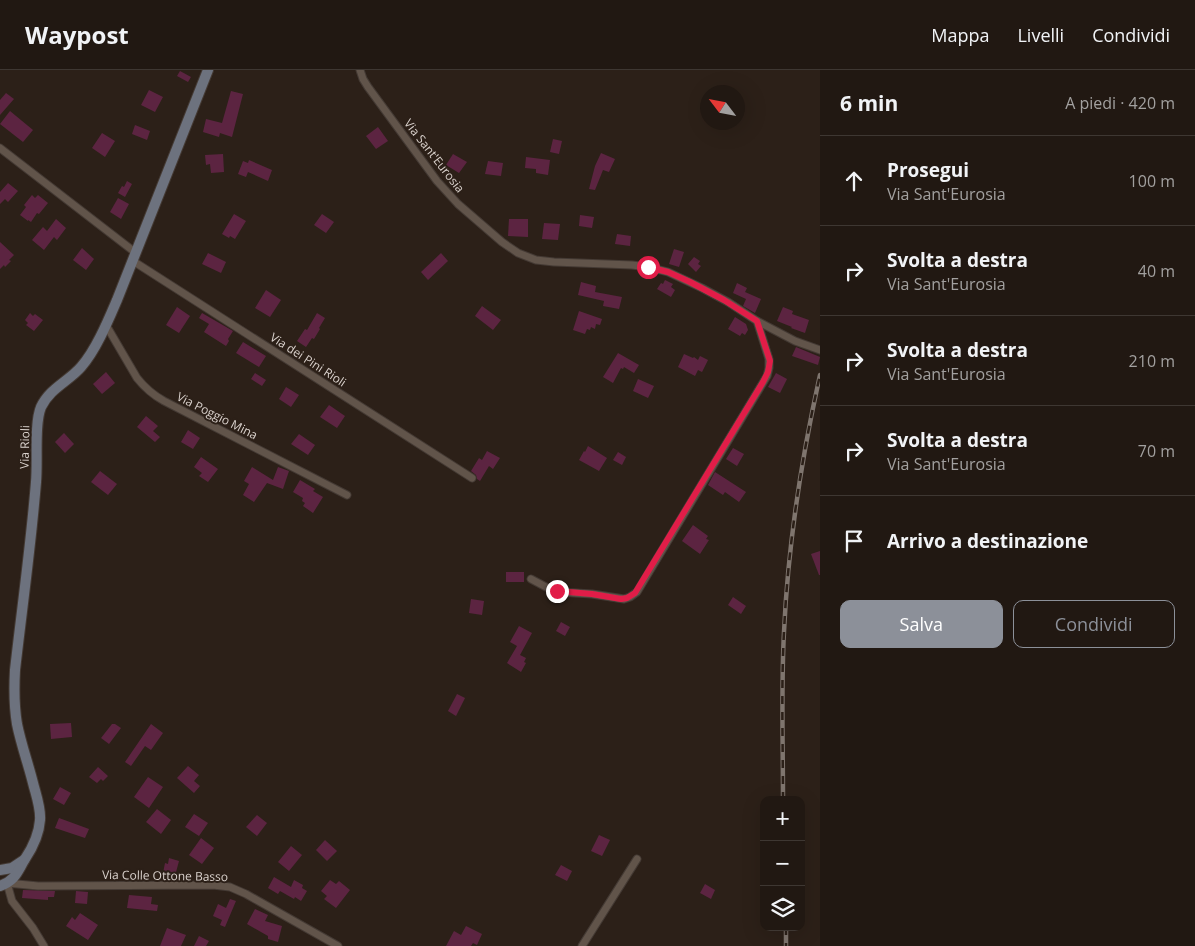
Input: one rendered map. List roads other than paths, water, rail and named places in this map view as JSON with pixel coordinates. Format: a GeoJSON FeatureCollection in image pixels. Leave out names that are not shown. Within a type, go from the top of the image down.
{"type":"FeatureCollection","features":[{"type":"Feature","properties":{"kind":"main road","name":"Via Rioli"},"geometry":{"type":"LineString","coordinates":[[3,884],[18,873],[32,848],[39,827],[40,816],[38,800],[18,726],[14,702],[14,684],[36,483],[38,420],[41,408],[54,390],[84,364],[106,325],[208,70]]}},
{"type":"Feature","properties":{"kind":"main road"},"geometry":{"type":"LineString","coordinates":[[0,870],[8,869],[24,860]]}},
{"type":"Feature","properties":{"kind":"street","name":"Via Sant'Eurosia"},"geometry":{"type":"LineString","coordinates":[[360,70],[366,84],[440,184],[482,226],[510,248],[526,256],[543,261],[636,265],[664,270],[721,298],[757,321],[795,341],[820,350]]}},
{"type":"Feature","properties":{"kind":"street","name":"Via dei Pini Rioli"},"geometry":{"type":"LineString","coordinates":[[0,148],[134,257],[472,478]]}},
{"type":"Feature","properties":{"kind":"street"},"geometry":{"type":"LineString","coordinates":[[531,579],[559,592],[592,594],[624,599],[633,596],[637,592],[767,376],[769,359],[757,321]]}},
{"type":"Feature","properties":{"kind":"street","name":"Via Poggio Mina"},"geometry":{"type":"LineString","coordinates":[[106,325],[137,378],[152,394],[347,495]]}},
{"type":"Feature","properties":{"kind":"street"},"geometry":{"type":"LineString","coordinates":[[582,946],[637,859]]}},
{"type":"Feature","properties":{"kind":"street"},"geometry":{"type":"LineString","coordinates":[[3,884],[44,946]]}},
{"type":"Feature","properties":{"kind":"street","name":"Via Colle Ottone Basso"},"geometry":{"type":"LineString","coordinates":[[3,884],[34,886],[226,886],[235,888],[338,946]]}},
{"type":"Feature","properties":{"kind":"railway"},"geometry":{"type":"LineString","coordinates":[[783,796],[783,674],[786,599],[801,471],[820,375]]}},
{"type":"Feature","properties":{"kind":"railway"},"geometry":{"type":"LineString","coordinates":[[786,931],[786,946]]}}]}
